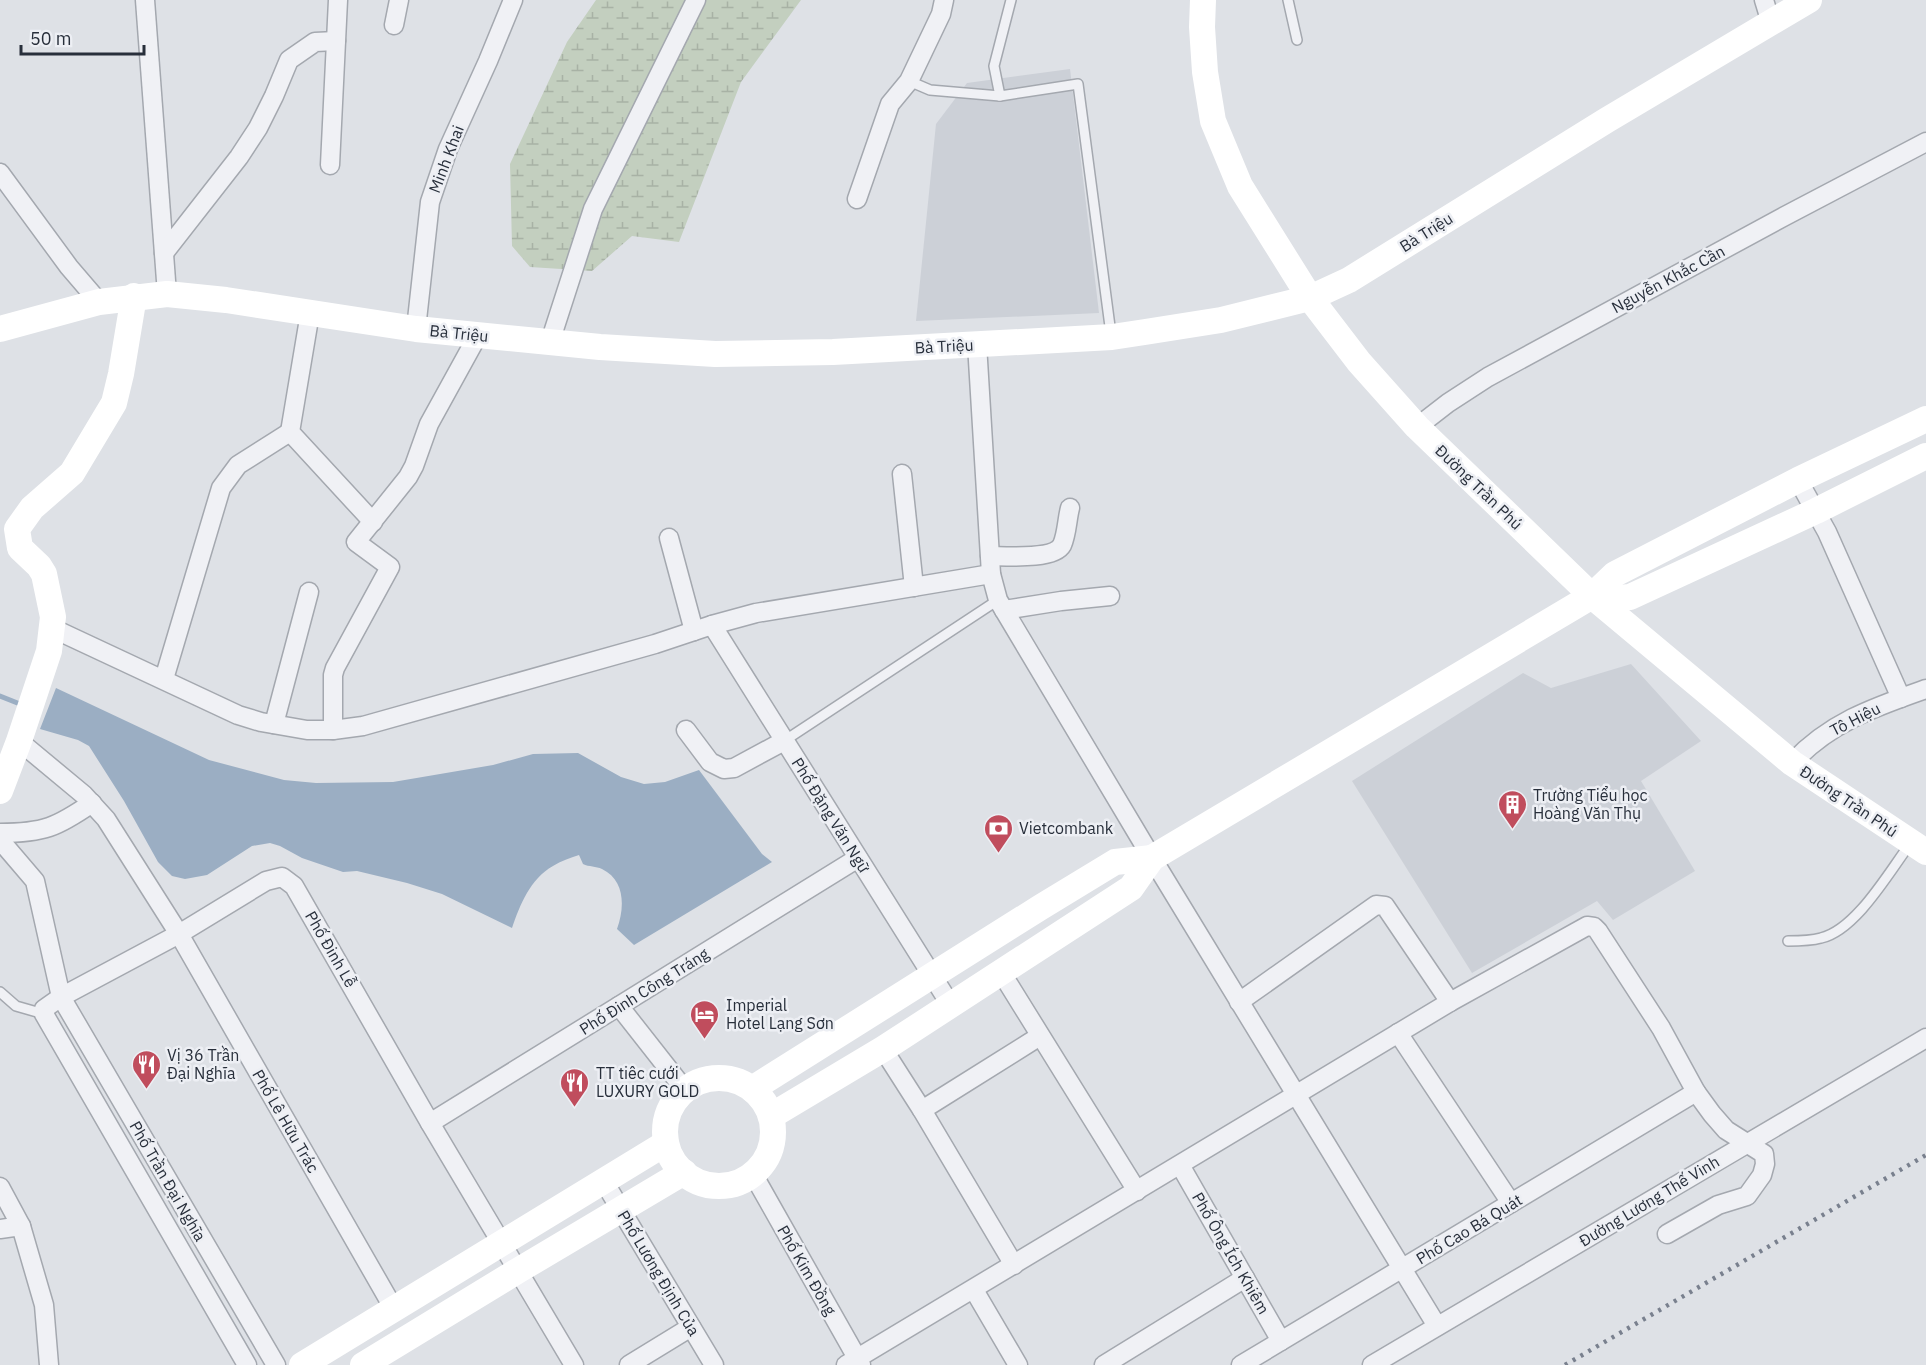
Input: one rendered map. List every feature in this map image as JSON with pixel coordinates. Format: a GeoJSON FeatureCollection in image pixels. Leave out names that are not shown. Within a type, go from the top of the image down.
{"type":"FeatureCollection","features":[{"type":"Feature","properties":{"kind":"main road","name":"Đường Trần Phú"},"geometry":{"type":"LineString","coordinates":[[1203,0],[1205,72],[1214,121],[1240,186],[1310,298],[1359,362],[1416,427],[1592,596],[1792,763],[1919,847]]}},
{"type":"Feature","properties":{"kind":"main road","name":"Bà Triệu"},"geometry":{"type":"LineString","coordinates":[[0,329],[99,302],[134,296],[167,294],[416,329],[715,354],[833,352],[1112,337],[1221,320],[1310,298],[1349,280],[1607,120],[1768,12],[1809,0]]}},
{"type":"Feature","properties":{"kind":"main road"},"geometry":{"type":"LineString","coordinates":[[0,791],[49,651],[53,617],[44,574],[20,548],[17,529],[32,508],[72,473],[114,403],[134,296]]}},
{"type":"Feature","properties":{"kind":"main road"},"geometry":{"type":"LineString","coordinates":[[771,1116],[883,1049],[1131,888],[1152,858],[1592,596],[1615,574],[1798,480],[1926,419]]}},
{"type":"Feature","properties":{"kind":"main road"},"geometry":{"type":"LineString","coordinates":[[1592,596],[1610,599],[1629,597],[1816,511],[1926,456]]}},
{"type":"Feature","properties":{"kind":"main road"},"geometry":{"type":"LineString","coordinates":[[752,1089],[1115,862],[1152,858]]}},
{"type":"Feature","properties":{"kind":"main road"},"geometry":{"type":"LineString","coordinates":[[1041,907],[1058,934]]}},
{"type":"Feature","properties":{"kind":"main road"},"geometry":{"type":"LineString","coordinates":[[718,1077],[736,1080],[752,1089],[764,1101],[771,1116],[774,1132],[771,1148],[764,1163],[740,1182],[726,1186],[696,1181],[673,1159],[666,1143],[665,1128],[675,1101],[685,1090],[701,1081],[718,1077]]}},
{"type":"Feature","properties":{"kind":"main road"},"geometry":{"type":"LineString","coordinates":[[302,1365],[666,1143]]}},
{"type":"Feature","properties":{"kind":"main road"},"geometry":{"type":"LineString","coordinates":[[363,1365],[684,1172]]}},
{"type":"Feature","properties":{"kind":"main road"},"geometry":{"type":"LineString","coordinates":[[394,1309],[412,1336]]}},
{"type":"Feature","properties":{"kind":"street"},"geometry":{"type":"LineString","coordinates":[[145,0],[167,294]]}},
{"type":"Feature","properties":{"kind":"street"},"geometry":{"type":"LineString","coordinates":[[330,165],[338,0]]}},
{"type":"Feature","properties":{"kind":"street"},"geometry":{"type":"LineString","coordinates":[[394,25],[399,0]]}},
{"type":"Feature","properties":{"kind":"street","name":"Minh Khai"},"geometry":{"type":"LineString","coordinates":[[416,329],[430,202],[448,149],[513,0]]}},
{"type":"Feature","properties":{"kind":"street"},"geometry":{"type":"LineString","coordinates":[[550,342],[593,209],[696,0]]}},
{"type":"Feature","properties":{"kind":"street"},"geometry":{"type":"LineString","coordinates":[[857,199],[890,104],[909,81],[941,14],[944,0]]}},
{"type":"Feature","properties":{"kind":"street"},"geometry":{"type":"LineString","coordinates":[[164,253],[239,157],[258,128],[289,60],[315,42],[336,40]]}},
{"type":"Feature","properties":{"kind":"street","name":"Nguyễn Khắc Cần"},"geometry":{"type":"LineString","coordinates":[[1416,427],[1448,403],[1498,372],[1926,142]]}},
{"type":"Feature","properties":{"kind":"street"},"geometry":{"type":"LineString","coordinates":[[0,173],[69,267],[99,302]]}},
{"type":"Feature","properties":{"kind":"street"},"geometry":{"type":"LineString","coordinates":[[164,679],[221,488],[238,465],[290,432],[310,313]]}},
{"type":"Feature","properties":{"kind":"street"},"geometry":{"type":"LineString","coordinates":[[333,730],[335,668],[390,567],[356,542],[411,472],[429,424],[478,335]]}},
{"type":"Feature","properties":{"kind":"street"},"geometry":{"type":"LineString","coordinates":[[977,344],[990,565],[1001,605],[1437,1326]]}},
{"type":"Feature","properties":{"kind":"street"},"geometry":{"type":"LineString","coordinates":[[290,432],[373,522]]}},
{"type":"Feature","properties":{"kind":"street"},"geometry":{"type":"LineString","coordinates":[[902,474],[914,587]]}},
{"type":"Feature","properties":{"kind":"street"},"geometry":{"type":"LineString","coordinates":[[1798,480],[1827,532],[1901,698]]}},
{"type":"Feature","properties":{"kind":"street"},"geometry":{"type":"LineString","coordinates":[[52,628],[238,716],[307,730],[333,730],[383,722],[756,613],[914,587],[990,565],[1046,555],[1057,551],[1062,545],[1070,508]]}},
{"type":"Feature","properties":{"kind":"street"},"geometry":{"type":"LineString","coordinates":[[669,538],[694,631]]}},
{"type":"Feature","properties":{"kind":"street"},"geometry":{"type":"LineString","coordinates":[[274,724],[309,592]]}},
{"type":"Feature","properties":{"kind":"street"},"geometry":{"type":"LineString","coordinates":[[1001,605],[1110,596]]}},
{"type":"Feature","properties":{"kind":"street","name":"Phố Đặng Văn Ngữ"},"geometry":{"type":"LineString","coordinates":[[712,625],[950,1004]]}},
{"type":"Feature","properties":{"kind":"street","name":"Tô Hiệu"},"geometry":{"type":"LineString","coordinates":[[1792,763],[1809,744],[1836,726],[1877,706],[1926,689]]}},
{"type":"Feature","properties":{"kind":"street"},"geometry":{"type":"LineString","coordinates":[[686,730],[710,762],[723,769],[734,768],[784,741]]}},
{"type":"Feature","properties":{"kind":"street","name":"Phố Lê Hữu Trác"},"geometry":{"type":"LineString","coordinates":[[22,732],[92,802],[105,819],[179,934],[394,1309]]}},
{"type":"Feature","properties":{"kind":"street"},"geometry":{"type":"LineString","coordinates":[[0,833],[40,831],[65,822],[92,802]]}},
{"type":"Feature","properties":{"kind":"street","name":"Phố Trần Đại Nghĩa"},"geometry":{"type":"LineString","coordinates":[[0,840],[35,881],[60,997],[276,1365]]}},
{"type":"Feature","properties":{"kind":"street","name":"Phố Đinh Công Tráng"},"geometry":{"type":"LineString","coordinates":[[430,1123],[858,858]]}},
{"type":"Feature","properties":{"kind":"street","name":"Phố Đinh Lễ"},"geometry":{"type":"LineString","coordinates":[[44,1014],[46,1005],[179,934],[266,880],[282,877],[294,886],[430,1123],[574,1365]]}},
{"type":"Feature","properties":{"kind":"street"},"geometry":{"type":"LineString","coordinates":[[1239,1002],[1376,905],[1382,904],[1450,1002]]}},
{"type":"Feature","properties":{"kind":"street"},"geometry":{"type":"LineString","coordinates":[[855,1363],[1014,1264],[1398,1033],[1587,926],[1593,927],[1601,935],[1661,1028],[1696,1092],[1726,1130],[1764,1154],[1766,1159],[1762,1175],[1747,1196],[1718,1205],[1667,1234]]}},
{"type":"Feature","properties":{"kind":"street"},"geometry":{"type":"LineString","coordinates":[[1001,972],[1137,1191]]}},
{"type":"Feature","properties":{"kind":"street"},"geometry":{"type":"LineString","coordinates":[[619,1006],[685,1090]]}},
{"type":"Feature","properties":{"kind":"street","name":"Phố Trần Đại Nghĩa"},"geometry":{"type":"LineString","coordinates":[[44,1014],[247,1365]]}},
{"type":"Feature","properties":{"kind":"street"},"geometry":{"type":"LineString","coordinates":[[1398,1033],[1511,1203]]}},
{"type":"Feature","properties":{"kind":"street"},"geometry":{"type":"LineString","coordinates":[[922,1110],[1040,1036]]}},
{"type":"Feature","properties":{"kind":"street","name":"Đường Lương Thế Vinh"},"geometry":{"type":"LineString","coordinates":[[1372,1365],[1926,1038]]}},
{"type":"Feature","properties":{"kind":"street"},"geometry":{"type":"LineString","coordinates":[[883,1049],[1014,1264]]}},
{"type":"Feature","properties":{"kind":"street","name":"Phố Cao Bá Quát"},"geometry":{"type":"LineString","coordinates":[[1241,1365],[1696,1092]]}},
{"type":"Feature","properties":{"kind":"street","name":"Phố Ông Ích Khiêm"},"geometry":{"type":"LineString","coordinates":[[1180,1165],[1281,1341]]}},
{"type":"Feature","properties":{"kind":"street","name":"Phố Kim Đồng"},"geometry":{"type":"LineString","coordinates":[[753,1174],[855,1363]]}},
{"type":"Feature","properties":{"kind":"street","name":"Phố Lương Định Của"},"geometry":{"type":"LineString","coordinates":[[603,1180],[714,1365]]}},
{"type":"Feature","properties":{"kind":"street"},"geometry":{"type":"LineString","coordinates":[[0,1187],[21,1226],[44,1305],[49,1365]]}},
{"type":"Feature","properties":{"kind":"street"},"geometry":{"type":"LineString","coordinates":[[0,1229],[21,1226]]}},
{"type":"Feature","properties":{"kind":"street"},"geometry":{"type":"LineString","coordinates":[[1104,1365],[1245,1278]]}},
{"type":"Feature","properties":{"kind":"street"},"geometry":{"type":"LineString","coordinates":[[974,1290],[1018,1365]]}},
{"type":"Feature","properties":{"kind":"street"},"geometry":{"type":"LineString","coordinates":[[629,1365],[691,1327]]}},
{"type":"Feature","properties":{"kind":"lane"},"geometry":{"type":"LineString","coordinates":[[1000,96],[994,66],[1011,0]]}},
{"type":"Feature","properties":{"kind":"lane"},"geometry":{"type":"LineString","coordinates":[[1288,0],[1297,40]]}},
{"type":"Feature","properties":{"kind":"lane"},"geometry":{"type":"LineString","coordinates":[[909,81],[930,90],[1000,96],[1078,84],[1112,337]]}},
{"type":"Feature","properties":{"kind":"lane"},"geometry":{"type":"LineString","coordinates":[[784,741],[1001,605]]}},
{"type":"Feature","properties":{"kind":"lane"},"geometry":{"type":"LineString","coordinates":[[1788,941],[1823,938],[1843,927],[1919,847]]}},
{"type":"Feature","properties":{"kind":"lane"},"geometry":{"type":"LineString","coordinates":[[0,992],[16,1005],[44,1014]]}},
{"type":"Feature","properties":{"kind":"shaded area"},"geometry":{"type":"Polygon","coordinates":[[[1070,69],[1099,313],[916,321],[936,124],[967,83],[1070,69]]]}},
{"type":"Feature","properties":{"kind":"shaded area"},"geometry":{"type":"Polygon","coordinates":[[[1631,664],[1701,741],[1641,781],[1695,871],[1613,920],[1597,901],[1472,973],[1352,781],[1523,673],[1551,688],[1631,664]]]}},
{"type":"Feature","properties":{"kind":"green space"},"geometry":{"type":"Polygon","coordinates":[[[596,0],[801,0],[741,82],[679,242],[632,236],[592,271],[530,267],[512,246],[510,164],[567,42],[596,0]]]}},
{"type":"Feature","properties":{"kind":"water"},"geometry":{"type":"Polygon","coordinates":[[[56,688],[209,760],[284,780],[316,783],[393,782],[493,765],[533,754],[578,753],[621,777],[644,784],[665,782],[699,770],[762,854],[772,862],[634,945],[617,929],[622,903],[615,880],[602,869],[583,864],[579,855],[556,864],[538,878],[522,902],[512,928],[442,894],[357,871],[343,872],[302,858],[270,843],[252,846],[207,875],[185,879],[172,876],[158,862],[124,801],[89,746],[78,740],[40,729],[56,688]]]}},
{"type":"Feature","properties":{"kind":"waterway"},"geometry":{"type":"LineString","coordinates":[[0,696],[25,706]]}},
{"type":"Feature","properties":{"kind":"railway"},"geometry":{"type":"LineString","coordinates":[[1565,1365],[1926,1155]]}},
{"type":"Feature","properties":{"kind":"place","name":"Trường Tiểu học Hoàng Văn Thụ"},"geometry":{"type":"Point","coordinates":[1512,830]}},
{"type":"Feature","properties":{"kind":"place","name":"Vietcombank"},"geometry":{"type":"Point","coordinates":[998,854]}},
{"type":"Feature","properties":{"kind":"place","name":"Imperial Hotel Lạng Sơn"},"geometry":{"type":"Point","coordinates":[705,1040]}},
{"type":"Feature","properties":{"kind":"place","name":"Vị 36 Trần Đại Nghĩa"},"geometry":{"type":"Point","coordinates":[146,1090]}},
{"type":"Feature","properties":{"kind":"place","name":"TT tiêc cưới LUXURY GOLD"},"geometry":{"type":"Point","coordinates":[575,1108]}}]}
